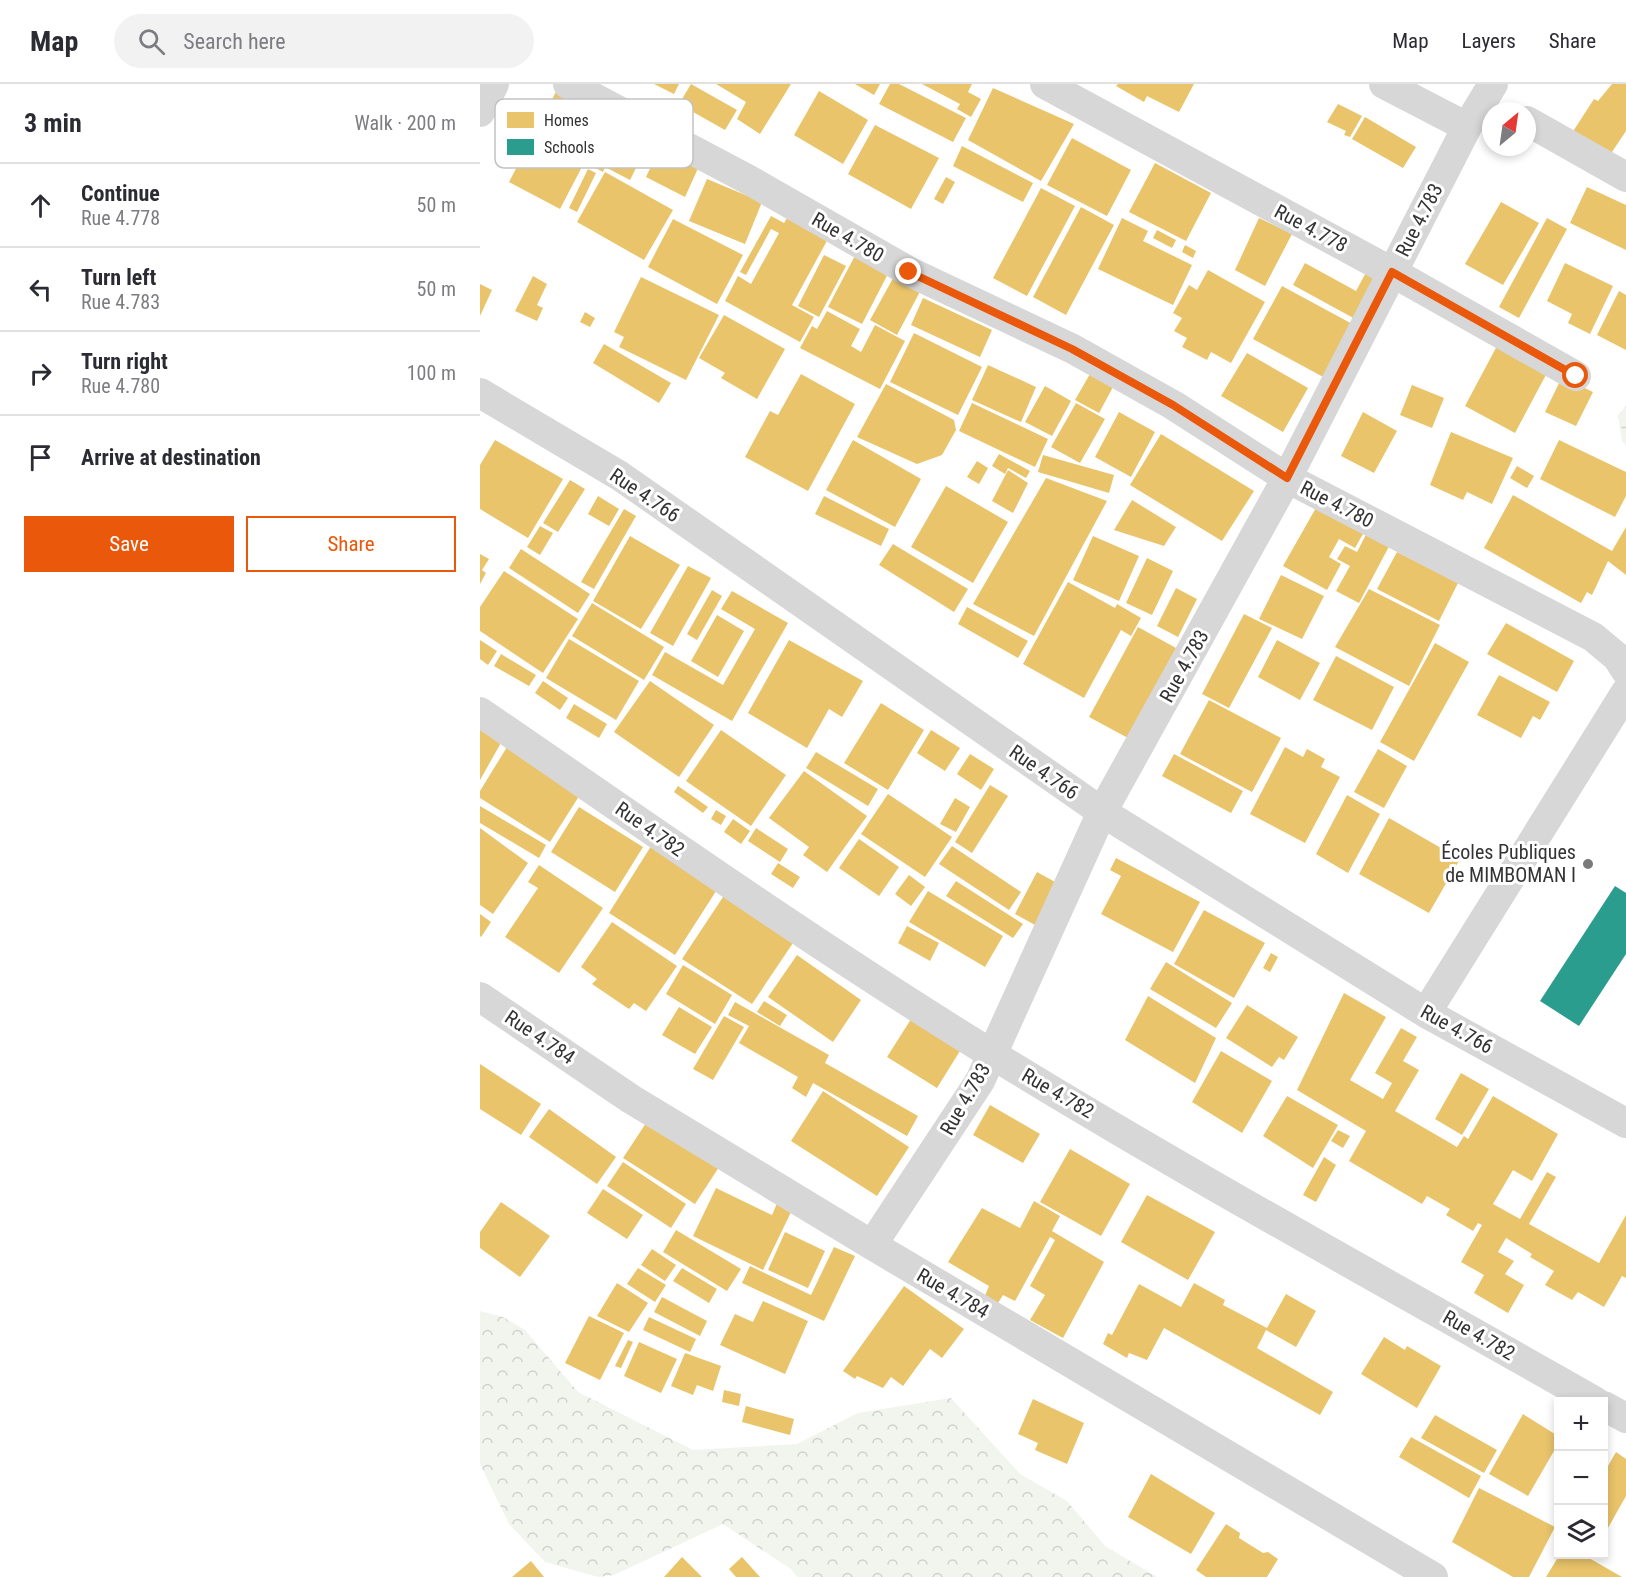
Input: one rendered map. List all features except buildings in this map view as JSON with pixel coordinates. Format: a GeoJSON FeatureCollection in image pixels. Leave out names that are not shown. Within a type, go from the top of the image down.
{"type":"FeatureCollection","features":[{"type":"Feature","properties":{"kind":"street"},"geometry":{"type":"LineString","coordinates":[[480,112],[494,84]]}},
{"type":"Feature","properties":{"kind":"street","name":"Rue 4.780"},"geometry":{"type":"LineString","coordinates":[[568,84],[596,99]]}},
{"type":"Feature","properties":{"kind":"street","name":"Rue 4.778"},"geometry":{"type":"LineString","coordinates":[[1045,84],[1392,272],[1576,376]]}},
{"type":"Feature","properties":{"kind":"street"},"geometry":{"type":"LineString","coordinates":[[1384,84],[1467,127]]}},
{"type":"Feature","properties":{"kind":"street","name":"Rue 4.783"},"geometry":{"type":"LineString","coordinates":[[872,1245],[980,1081],[1102,812],[1287,478],[1467,127],[1496,97]]}},
{"type":"Feature","properties":{"kind":"street"},"geometry":{"type":"LineString","coordinates":[[1536,126],[1626,177]]}},
{"type":"Feature","properties":{"kind":"street","name":"Rue 4.780"},"geometry":{"type":"LineString","coordinates":[[693,150],[909,272],[1072,349],[1173,405],[1287,478],[1593,638],[1617,657],[1626,671]]}},
{"type":"Feature","properties":{"kind":"street","name":"Rue 4.766"},"geometry":{"type":"LineString","coordinates":[[480,393],[620,476],[1102,812],[1426,1013],[1626,1123]]}},
{"type":"Feature","properties":{"kind":"street"},"geometry":{"type":"LineString","coordinates":[[1426,1013],[1626,692]]}},
{"type":"Feature","properties":{"kind":"street","name":"Rue 4.782"},"geometry":{"type":"LineString","coordinates":[[480,712],[815,942],[991,1054],[1212,1184],[1589,1397]]}},
{"type":"Feature","properties":{"kind":"street","name":"Rue 4.784"},"geometry":{"type":"LineString","coordinates":[[480,997],[631,1099],[872,1245],[1433,1577]]}},
{"type":"Feature","properties":{"kind":"street"},"geometry":{"type":"LineString","coordinates":[[1608,1408],[1626,1418]]}},
{"type":"Feature","properties":{"kind":"green space"},"geometry":{"type":"Polygon","coordinates":[[[1626,406],[1626,446],[1622,441],[1618,415],[1626,406]]]}},
{"type":"Feature","properties":{"kind":"green space"},"geometry":{"type":"Polygon","coordinates":[[[480,1311],[503,1317],[525,1330],[578,1392],[693,1450],[797,1444],[858,1413],[951,1398],[1020,1474],[1067,1501],[1105,1546],[1157,1577],[797,1577],[791,1569],[723,1524],[614,1575],[598,1577],[545,1562],[509,1524],[480,1464],[480,1311]]]}},
{"type":"Feature","properties":{"kind":"place","name":"Écoles Publiques de MIMBOMAN I"},"geometry":{"type":"Point","coordinates":[1588,864]}},
{"type":"Feature","properties":{"kind":"route"},"geometry":{"type":"LineString","coordinates":[[909,272],[1072,349],[1173,405],[1287,478],[1392,272],[1576,376]]}}]}
